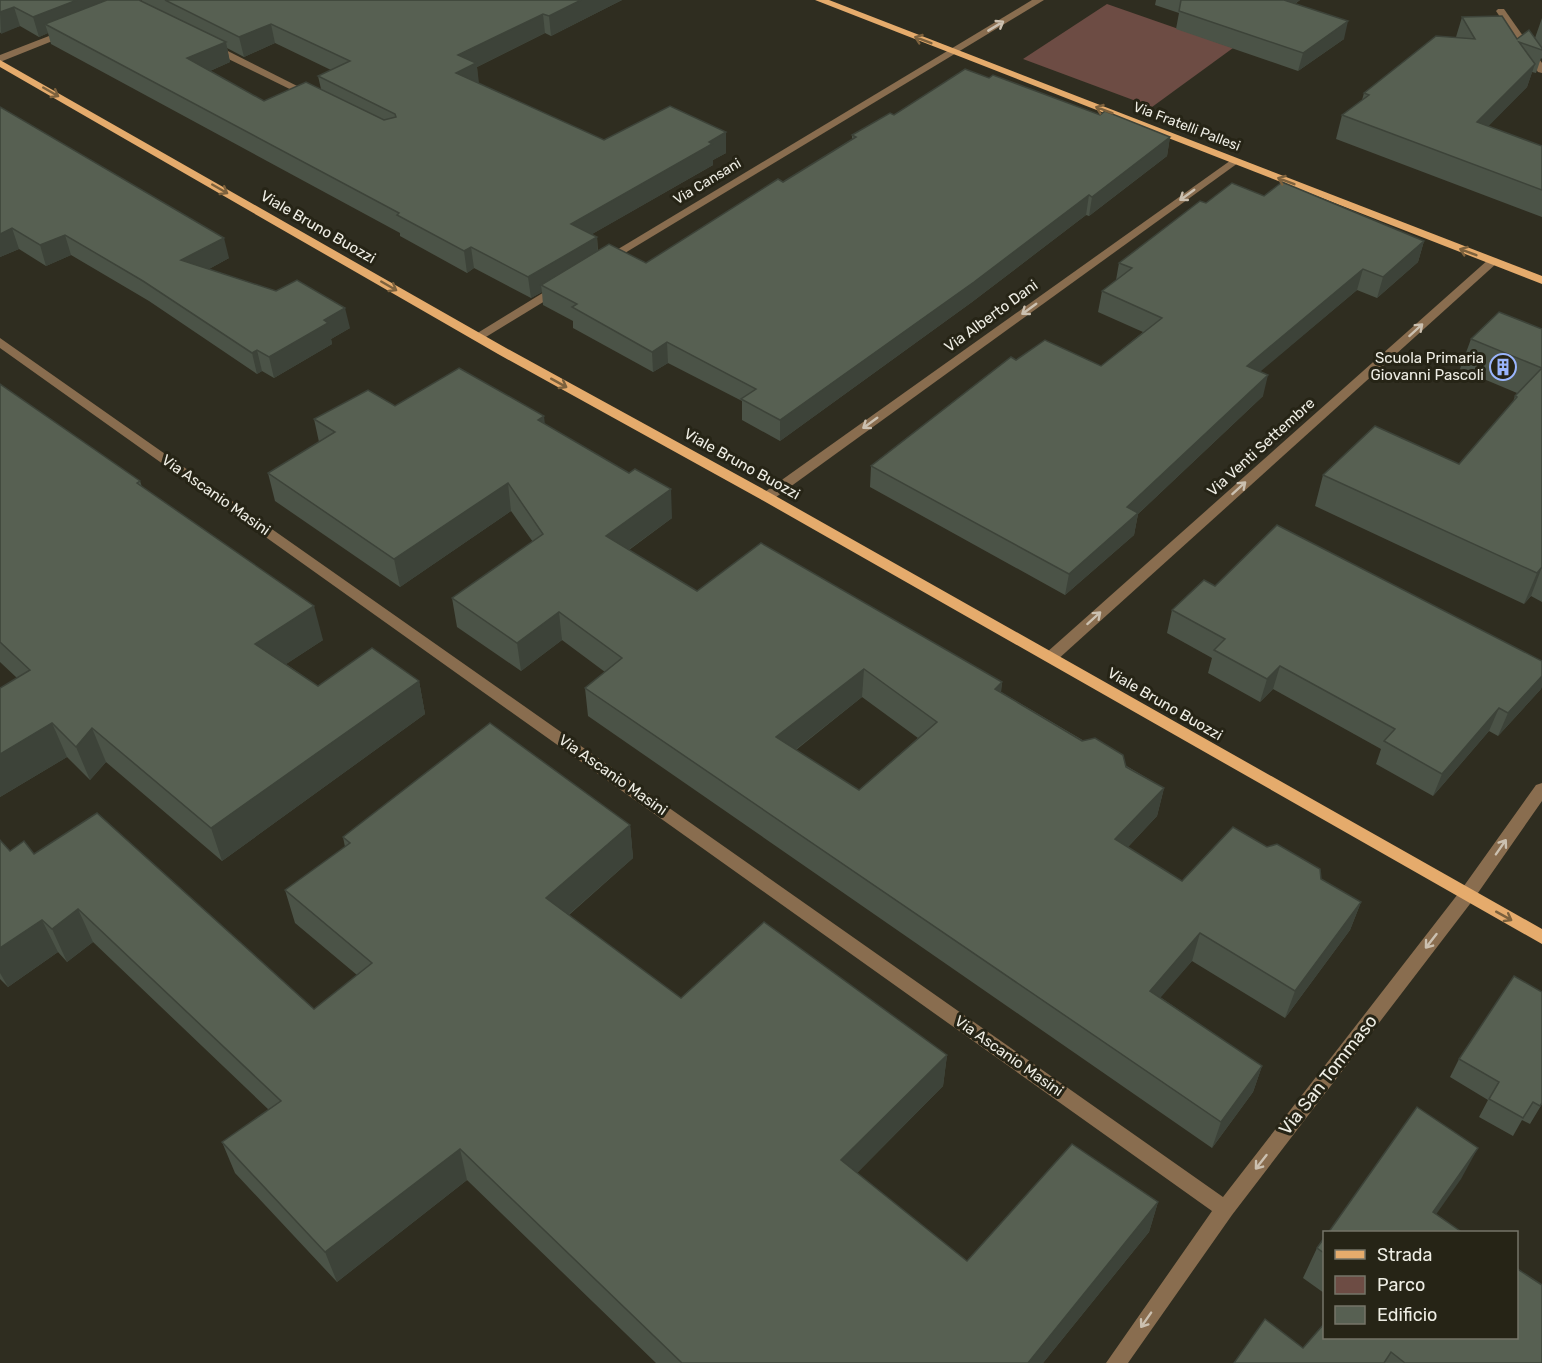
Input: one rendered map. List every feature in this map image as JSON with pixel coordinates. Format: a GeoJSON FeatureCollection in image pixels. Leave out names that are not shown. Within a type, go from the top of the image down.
{"type":"FeatureCollection","features":[{"type":"Feature","properties":{"kind":"main road","name":"Via Fratelli Pallesi"},"geometry":{"type":"LineString","coordinates":[[820,0],[1542,280]]}},
{"type":"Feature","properties":{"kind":"main road","name":"Viale Bruno Buozzi"},"geometry":{"type":"LineString","coordinates":[[0,63],[477,337],[767,497],[1542,937]]}},
{"type":"Feature","properties":{"kind":"street","name":"Via Cansani"},"geometry":{"type":"LineString","coordinates":[[590,269],[1039,0]]}},
{"type":"Feature","properties":{"kind":"street"},"geometry":{"type":"LineString","coordinates":[[1501,11],[1542,70]]}},
{"type":"Feature","properties":{"kind":"street"},"geometry":{"type":"LineString","coordinates":[[0,59],[76,28]]}},
{"type":"Feature","properties":{"kind":"street"},"geometry":{"type":"LineString","coordinates":[[204,43],[319,100]]}},
{"type":"Feature","properties":{"kind":"street","name":"Via Alberto Dani"},"geometry":{"type":"LineString","coordinates":[[767,497],[1234,161]]}},
{"type":"Feature","properties":{"kind":"street","name":"Via Venti Settembre"},"geometry":{"type":"LineString","coordinates":[[1050,657],[1493,261]]}},
{"type":"Feature","properties":{"kind":"street"},"geometry":{"type":"LineString","coordinates":[[477,337],[570,281]]}},
{"type":"Feature","properties":{"kind":"street","name":"Via Ascanio Masini"},"geometry":{"type":"LineString","coordinates":[[0,342],[1225,1209]]}},
{"type":"Feature","properties":{"kind":"street","name":"Via San Tommaso"},"geometry":{"type":"LineString","coordinates":[[1116,1363],[1225,1209],[1467,895],[1542,789]]}},
{"type":"Feature","properties":{"kind":"green space"},"geometry":{"type":"Polygon","coordinates":[[[1107,4],[1233,48],[1152,107],[1023,59],[1107,4]]]}},
{"type":"Feature","properties":{"kind":"building"},"geometry":{"type":"Polygon","coordinates":[[[0,0],[77,0],[33,17],[14,7],[0,12],[0,0]]]}},
{"type":"Feature","properties":{"kind":"building"},"geometry":{"type":"Polygon","coordinates":[[[107,0],[139,0],[226,42],[187,58],[264,101],[306,82],[384,120],[396,117],[395,114],[318,76],[350,61],[271,24],[239,37],[165,0],[581,0],[549,16],[543,14],[458,55],[476,63],[456,73],[604,140],[670,106],[726,132],[709,142],[712,144],[571,224],[597,237],[528,277],[471,247],[464,251],[397,215],[399,213],[45,24],[107,0]]]}},
{"type":"Feature","properties":{"kind":"building"},"geometry":{"type":"Polygon","coordinates":[[[1181,0],[1284,0],[1348,21],[1303,53],[1179,11],[1181,0]]]}},
{"type":"Feature","properties":{"kind":"building"},"geometry":{"type":"Polygon","coordinates":[[[1502,16],[1517,39],[1529,30],[1542,50],[1519,42],[1535,64],[1477,122],[1542,146],[1542,190],[1342,115],[1369,95],[1364,93],[1436,36],[1475,39],[1462,17],[1502,16]]]}},
{"type":"Feature","properties":{"kind":"building"},"geometry":{"type":"Polygon","coordinates":[[[965,69],[989,78],[993,75],[1100,115],[1105,111],[1170,137],[1092,197],[1089,195],[974,282],[780,420],[741,399],[756,389],[667,342],[652,352],[572,307],[577,304],[541,285],[609,244],[646,263],[778,179],[783,182],[856,137],[852,135],[890,113],[894,115],[965,69]]]}},
{"type":"Feature","properties":{"kind":"building"},"geometry":{"type":"Polygon","coordinates":[[[0,107],[224,238],[181,260],[276,291],[297,280],[345,308],[324,320],[328,323],[269,357],[257,350],[252,353],[143,281],[65,235],[40,245],[12,228],[0,234],[0,107]]]}},
{"type":"Feature","properties":{"kind":"building"},"geometry":{"type":"Polygon","coordinates":[[[1282,182],[1424,241],[1383,277],[1363,269],[1247,366],[1268,375],[1127,507],[1138,513],[1069,574],[871,466],[1011,357],[1016,360],[1045,340],[1101,366],[1162,318],[1102,291],[1132,268],[1119,263],[1200,201],[1206,203],[1232,183],[1264,196],[1282,182]]]}},
{"type":"Feature","properties":{"kind":"building"},"geometry":{"type":"Polygon","coordinates":[[[1499,312],[1542,329],[1542,368],[1471,339],[1499,312]]]}},
{"type":"Feature","properties":{"kind":"building"},"geometry":{"type":"Polygon","coordinates":[[[459,368],[544,416],[538,420],[629,473],[635,469],[671,489],[606,536],[697,591],[761,543],[1002,682],[995,689],[1082,741],[1095,738],[1123,755],[1126,767],[1164,788],[1115,839],[1182,881],[1233,827],[1267,847],[1277,844],[1320,869],[1321,879],[1361,902],[1295,991],[1200,933],[1150,991],[1262,1066],[1221,1122],[585,688],[622,658],[559,612],[517,643],[452,598],[543,534],[508,483],[394,559],[268,473],[335,432],[314,419],[368,390],[395,406],[459,368]],[[864,669],[776,737],[859,790],[937,722],[864,669]]]}},
{"type":"Feature","properties":{"kind":"building"},"geometry":{"type":"Polygon","coordinates":[[[1542,368],[1542,567],[1537,573],[1323,475],[1375,426],[1459,464],[1517,397],[1515,396],[1542,368]]]}},
{"type":"Feature","properties":{"kind":"building"},"geometry":{"type":"Polygon","coordinates":[[[0,384],[314,606],[255,644],[318,686],[372,648],[419,681],[211,828],[92,728],[76,747],[52,723],[0,754],[0,688],[30,670],[0,642],[0,384]]]}},
{"type":"Feature","properties":{"kind":"building"},"geometry":{"type":"Polygon","coordinates":[[[1277,525],[1542,661],[1542,676],[1508,713],[1499,708],[1442,774],[1384,741],[1395,729],[1280,666],[1267,679],[1214,650],[1225,639],[1172,610],[1204,580],[1215,586],[1277,525]]]}},
{"type":"Feature","properties":{"kind":"building"},"geometry":{"type":"Polygon","coordinates":[[[490,723],[630,825],[546,898],[681,998],[764,922],[947,1055],[841,1160],[967,1261],[1072,1144],[1158,1202],[1028,1363],[682,1363],[460,1149],[325,1252],[222,1142],[281,1101],[78,909],[52,929],[42,920],[0,948],[0,840],[10,851],[24,841],[34,854],[97,813],[314,1009],[372,963],[285,890],[350,843],[343,837],[490,723]]]}},
{"type":"Feature","properties":{"kind":"building"},"geometry":{"type":"Polygon","coordinates":[[[1514,976],[1542,992],[1542,1103],[1540,1106],[1533,1102],[1523,1118],[1489,1099],[1499,1082],[1459,1059],[1514,976]]]}},
{"type":"Feature","properties":{"kind":"building"},"geometry":{"type":"Polygon","coordinates":[[[1417,1107],[1478,1148],[1433,1212],[1460,1231],[1329,1231],[1417,1107]]]}},
{"type":"Feature","properties":{"kind":"building"},"geometry":{"type":"Polygon","coordinates":[[[1323,1239],[1323,1252],[1317,1248],[1323,1239]]]}},
{"type":"Feature","properties":{"kind":"building"},"geometry":{"type":"Polygon","coordinates":[[[1518,1269],[1542,1285],[1542,1363],[1405,1363],[1391,1352],[1384,1363],[1234,1363],[1265,1319],[1303,1348],[1323,1325],[1323,1339],[1518,1339],[1518,1269]]]}},
{"type":"Feature","properties":{"kind":"place","name":"Scuola Primaria Giovanni Pascoli"},"geometry":{"type":"Point","coordinates":[1503,367]}}]}
